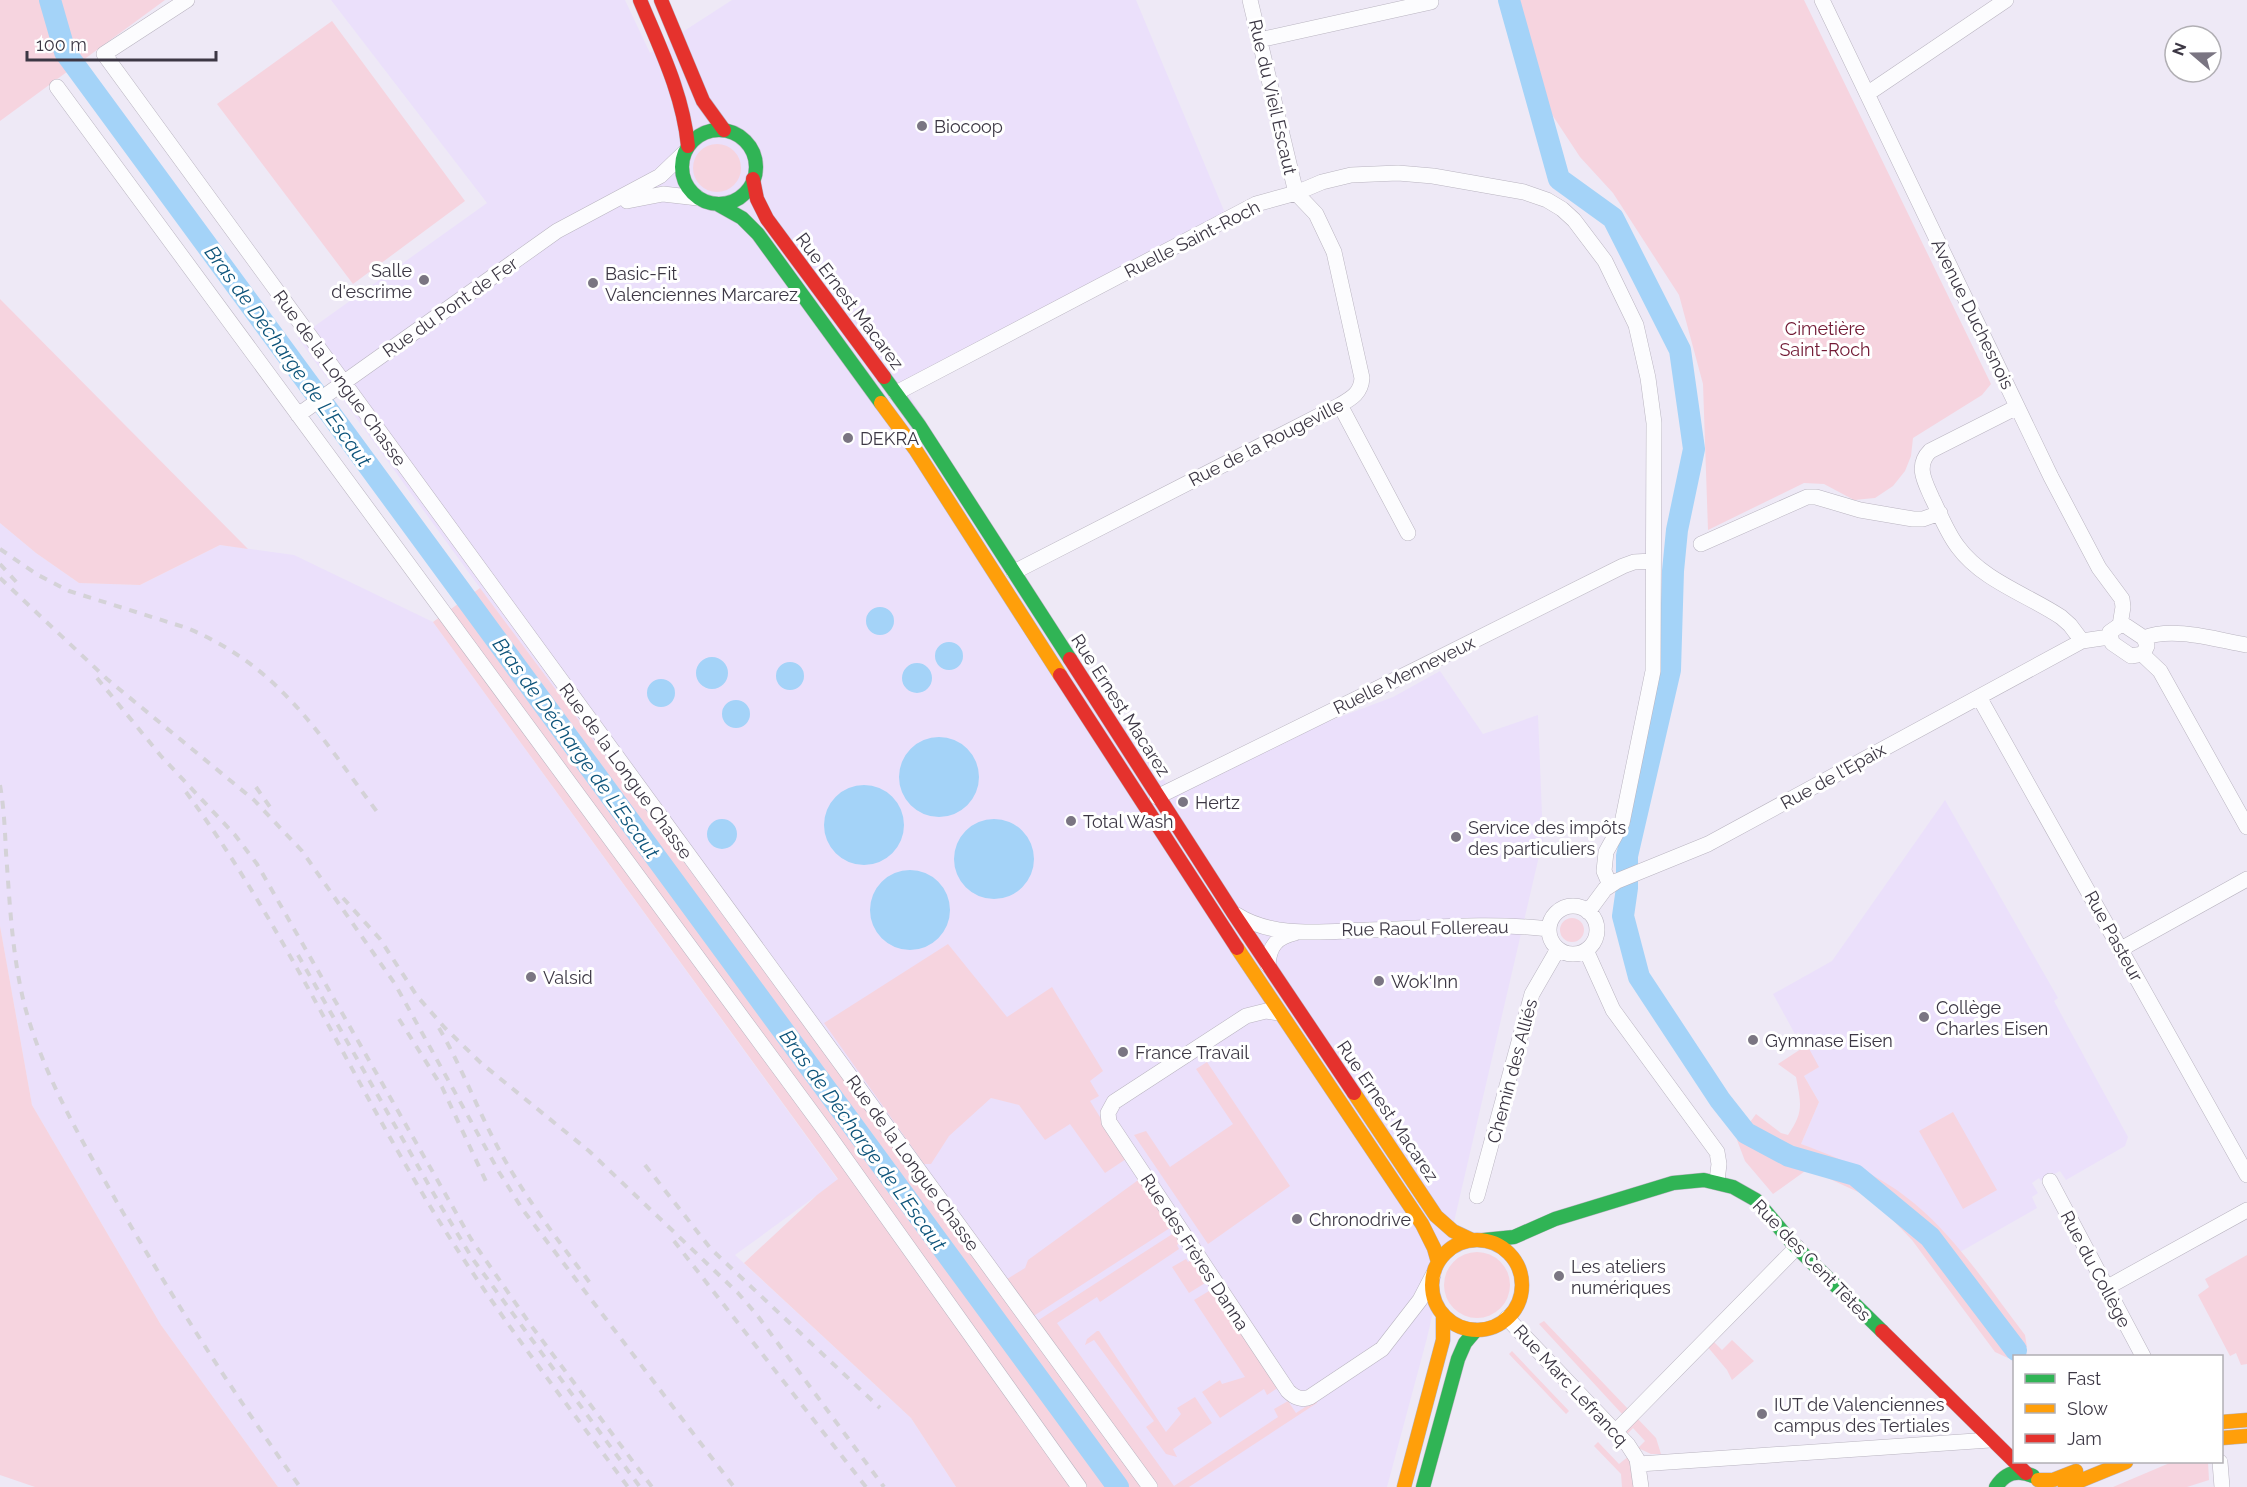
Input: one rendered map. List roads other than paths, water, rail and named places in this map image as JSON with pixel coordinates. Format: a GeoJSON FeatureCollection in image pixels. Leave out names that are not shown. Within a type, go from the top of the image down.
{"type":"FeatureCollection","features":[{"type":"Feature","properties":{"kind":"main road"},"geometry":{"type":"LineString","coordinates":[[640,0],[682,101],[687,122],[686,150],[681,166],[683,178],[698,198]]}},
{"type":"Feature","properties":{"kind":"main road","name":"Rue Ernest Macarez"},"geometry":{"type":"LineString","coordinates":[[661,0],[703,102],[724,130],[739,136],[750,147],[755,162],[753,179],[757,199],[767,219],[896,393],[1157,797],[1436,1216],[1448,1228],[1478,1240]]}},
{"type":"Feature","properties":{"kind":"main road"},"geometry":{"type":"LineString","coordinates":[[686,150],[704,133],[724,130]]}},
{"type":"Feature","properties":{"kind":"main road"},"geometry":{"type":"LineString","coordinates":[[717,204],[730,202],[741,196],[753,179]]}},
{"type":"Feature","properties":{"kind":"main road","name":"Rue Ernest Macarez"},"geometry":{"type":"LineString","coordinates":[[698,198],[717,204],[742,218],[753,228],[904,433],[1280,1013],[1422,1224],[1434,1248],[1435,1269]]}},
{"type":"Feature","properties":{"kind":"main road"},"geometry":{"type":"LineString","coordinates":[[1478,1240],[1503,1248],[1516,1263],[1520,1273],[1521,1289],[1517,1305],[1507,1318],[1492,1327],[1476,1329],[1455,1324],[1443,1314],[1436,1304],[1433,1293],[1435,1269],[1452,1247],[1478,1240],[1510,1238],[1527,1233],[1555,1219],[1673,1183],[1696,1180],[1717,1181]]}},
{"type":"Feature","properties":{"kind":"main road","name":"Rue des Cent Têtes"},"geometry":{"type":"LineString","coordinates":[[1717,1181],[1756,1200],[1797,1247],[2013,1460]]}},
{"type":"Feature","properties":{"kind":"main road"},"geometry":{"type":"LineString","coordinates":[[1516,1263],[1520,1245],[1527,1233]]}},
{"type":"Feature","properties":{"kind":"main road"},"geometry":{"type":"LineString","coordinates":[[1404,1487],[1442,1342],[1443,1314]]}},
{"type":"Feature","properties":{"kind":"main road"},"geometry":{"type":"LineString","coordinates":[[1424,1487],[1458,1359],[1465,1342],[1476,1329]]}},
{"type":"Feature","properties":{"kind":"main road"},"geometry":{"type":"LineString","coordinates":[[2223,1422],[2247,1420]]}},
{"type":"Feature","properties":{"kind":"main road"},"geometry":{"type":"LineString","coordinates":[[2223,1438],[2247,1436]]}},
{"type":"Feature","properties":{"kind":"main road","name":"Rue des Cent Têtes"},"geometry":{"type":"LineString","coordinates":[[1990,1440],[1997,1475]]}},
{"type":"Feature","properties":{"kind":"main road","name":"Rue des Cent Têtes"},"geometry":{"type":"LineString","coordinates":[[2016,1463],[2035,1480]]}},
{"type":"Feature","properties":{"kind":"main road"},"geometry":{"type":"LineString","coordinates":[[1997,1475],[2010,1474],[2035,1480],[2056,1480],[2094,1463]]}},
{"type":"Feature","properties":{"kind":"main road"},"geometry":{"type":"LineString","coordinates":[[2065,1487],[2121,1463]]}},
{"type":"Feature","properties":{"kind":"street","name":"Rue de la Longue Chasse"},"geometry":{"type":"LineString","coordinates":[[187,0],[104,54],[1150,1487]]}},
{"type":"Feature","properties":{"kind":"street","name":"Rue du Vieil Escaut"},"geometry":{"type":"LineString","coordinates":[[1250,0],[1296,193]]}},
{"type":"Feature","properties":{"kind":"street"},"geometry":{"type":"LineString","coordinates":[[1259,40],[1431,2],[1430,0]]}},
{"type":"Feature","properties":{"kind":"street","name":"Avenue Duchesnois"},"geometry":{"type":"LineString","coordinates":[[1822,0],[2055,485],[2099,568],[2122,599],[2120,625]]}},
{"type":"Feature","properties":{"kind":"street"},"geometry":{"type":"LineString","coordinates":[[1867,94],[2006,0]]}},
{"type":"Feature","properties":{"kind":"street"},"geometry":{"type":"LineString","coordinates":[[57,87],[817,1119],[1079,1487]]}},
{"type":"Feature","properties":{"kind":"street","name":"Rue du Pont de Fer"},"geometry":{"type":"LineString","coordinates":[[298,415],[557,231],[660,176],[686,150]]}},
{"type":"Feature","properties":{"kind":"street","name":"Ruelle Saint-Roch"},"geometry":{"type":"LineString","coordinates":[[896,393],[1256,204],[1296,193],[1322,182],[1378,172],[1416,174],[1524,192],[1555,204],[1574,220],[1605,261],[1633,316],[1648,378],[1654,423],[1653,671],[1622,823],[1606,852],[1604,871],[1614,883]]}},
{"type":"Feature","properties":{"kind":"street","name":"Rue de la Rougeville"},"geometry":{"type":"LineString","coordinates":[[1014,573],[1340,405],[1359,391],[1362,382],[1361,373],[1336,258],[1316,214],[1296,193]]}},
{"type":"Feature","properties":{"kind":"street","name":"Rue du Pont de Fer"},"geometry":{"type":"LineString","coordinates":[[606,206],[663,194],[698,198]]}},
{"type":"Feature","properties":{"kind":"street"},"geometry":{"type":"LineString","coordinates":[[1340,405],[1408,533]]}},
{"type":"Feature","properties":{"kind":"street"},"geometry":{"type":"LineString","coordinates":[[2017,407],[1930,452],[1922,465],[1922,474],[1955,543],[1972,563],[2061,617],[2082,641],[2109,637]]}},
{"type":"Feature","properties":{"kind":"street"},"geometry":{"type":"LineString","coordinates":[[1701,544],[1812,496],[1860,510],[1913,519],[1923,519],[1940,513]]}},
{"type":"Feature","properties":{"kind":"street","name":"Ruelle Menneveux"},"geometry":{"type":"LineString","coordinates":[[1157,797],[1623,566],[1634,562],[1653,561]]}},
{"type":"Feature","properties":{"kind":"street"},"geometry":{"type":"LineString","coordinates":[[2120,625],[2126,626],[2144,638],[2147,644],[2142,654],[2129,655],[2113,645],[2109,637],[2112,629],[2120,625]]}},
{"type":"Feature","properties":{"kind":"street"},"geometry":{"type":"LineString","coordinates":[[2144,638],[2156,633],[2175,633],[2247,645]]}},
{"type":"Feature","properties":{"kind":"street","name":"Rue de l'Epaix"},"geometry":{"type":"LineString","coordinates":[[1588,912],[1614,883],[1708,844],[2082,641]]}},
{"type":"Feature","properties":{"kind":"street"},"geometry":{"type":"LineString","coordinates":[[2142,654],[2160,671],[2247,827]]}},
{"type":"Feature","properties":{"kind":"street","name":"Rue Pasteur"},"geometry":{"type":"LineString","coordinates":[[1979,697],[2247,1175]]}},
{"type":"Feature","properties":{"kind":"street"},"geometry":{"type":"LineString","coordinates":[[2121,949],[2247,879]]}},
{"type":"Feature","properties":{"kind":"street"},"geometry":{"type":"LineString","coordinates":[[1576,906],[1588,912],[1597,929],[1593,942],[1586,950],[1574,954],[1558,949],[1550,939],[1549,929],[1553,917],[1563,908],[1576,906]]}},
{"type":"Feature","properties":{"kind":"street","name":"Rue Raoul Follereau"},"geometry":{"type":"LineString","coordinates":[[1234,914],[1265,927],[1301,932],[1498,926],[1549,929]]}},
{"type":"Feature","properties":{"kind":"street","name":"Rue Raoul Follereau"},"geometry":{"type":"LineString","coordinates":[[1268,964],[1271,948],[1277,940],[1301,932]]}},
{"type":"Feature","properties":{"kind":"street","name":"Chemin des Alliés"},"geometry":{"type":"LineString","coordinates":[[1477,1196],[1533,994],[1558,949]]}},
{"type":"Feature","properties":{"kind":"street"},"geometry":{"type":"LineString","coordinates":[[1586,950],[1613,1010],[1717,1152],[1719,1164],[1717,1181]]}},
{"type":"Feature","properties":{"kind":"street","name":"Rue des Frères Danna"},"geometry":{"type":"LineString","coordinates":[[1280,1013],[1266,1011],[1252,1014],[1221,1032],[1114,1102],[1108,1113],[1109,1122],[1248,1334],[1288,1391],[1295,1397],[1304,1399],[1310,1397],[1382,1349],[1420,1300],[1435,1269]]}},
{"type":"Feature","properties":{"kind":"street","name":"Rue du Collège"},"geometry":{"type":"LineString","coordinates":[[2049,1181],[2142,1355]]}},
{"type":"Feature","properties":{"kind":"street"},"geometry":{"type":"LineString","coordinates":[[2106,1288],[2247,1210]]}},
{"type":"Feature","properties":{"kind":"street"},"geometry":{"type":"LineString","coordinates":[[1616,1431],[1797,1247]]}},
{"type":"Feature","properties":{"kind":"street","name":"Rue Marc Lefrancq"},"geometry":{"type":"LineString","coordinates":[[1507,1318],[1616,1431],[1635,1454],[1639,1464],[1641,1487]]}},
{"type":"Feature","properties":{"kind":"street"},"geometry":{"type":"LineString","coordinates":[[1639,1464],[1990,1440]]}},
{"type":"Feature","properties":{"kind":"street"},"geometry":{"type":"LineString","coordinates":[[2220,1463],[2222,1487]]}},
{"type":"Feature","properties":{"kind":"water"},"geometry":{"type":"Polygon","coordinates":[[[880,607],[890,611],[894,621],[890,631],[880,635],[870,631],[866,621],[870,611],[880,607]]]}},
{"type":"Feature","properties":{"kind":"water"},"geometry":{"type":"Polygon","coordinates":[[[949,642],[959,646],[963,656],[959,666],[949,670],[939,666],[935,656],[939,646],[949,642]]]}},
{"type":"Feature","properties":{"kind":"water"},"geometry":{"type":"Polygon","coordinates":[[[712,657],[724,661],[728,673],[724,685],[712,689],[700,685],[696,673],[700,661],[712,657]]]}},
{"type":"Feature","properties":{"kind":"water"},"geometry":{"type":"Polygon","coordinates":[[[790,662],[800,666],[804,676],[800,686],[790,690],[780,686],[776,676],[780,666],[790,662]]]}},
{"type":"Feature","properties":{"kind":"water"},"geometry":{"type":"Polygon","coordinates":[[[917,663],[927,668],[932,678],[927,688],[917,693],[907,688],[902,678],[907,668],[917,663]]]}},
{"type":"Feature","properties":{"kind":"water"},"geometry":{"type":"Polygon","coordinates":[[[661,679],[671,683],[675,693],[671,703],[661,707],[651,703],[647,693],[651,683],[661,679]]]}},
{"type":"Feature","properties":{"kind":"water"},"geometry":{"type":"Polygon","coordinates":[[[736,700],[746,704],[750,714],[746,724],[736,728],[726,724],[722,714],[726,704],[736,700]]]}},
{"type":"Feature","properties":{"kind":"water"},"geometry":{"type":"Polygon","coordinates":[[[939,737],[954,740],[967,749],[976,762],[979,777],[976,792],[967,805],[954,814],[939,817],[924,814],[911,805],[902,792],[899,777],[902,762],[911,749],[924,740],[939,737]]]}},
{"type":"Feature","properties":{"kind":"water"},"geometry":{"type":"Polygon","coordinates":[[[864,785],[879,788],[892,797],[901,810],[904,825],[901,840],[892,853],[879,862],[864,865],[849,862],[836,853],[827,840],[824,825],[827,810],[836,797],[849,788],[864,785]]]}},
{"type":"Feature","properties":{"kind":"water"},"geometry":{"type":"Polygon","coordinates":[[[722,819],[732,824],[737,834],[732,844],[722,849],[712,844],[707,834],[712,824],[722,819]]]}},
{"type":"Feature","properties":{"kind":"water"},"geometry":{"type":"Polygon","coordinates":[[[994,819],[1009,822],[1022,831],[1031,844],[1034,859],[1031,874],[1022,887],[1009,896],[994,899],[979,896],[966,887],[957,874],[954,859],[957,844],[966,831],[979,822],[994,819]]]}},
{"type":"Feature","properties":{"kind":"water"},"geometry":{"type":"Polygon","coordinates":[[[910,870],[925,873],[938,882],[947,895],[950,910],[947,925],[938,938],[925,947],[910,950],[895,947],[882,938],[873,925],[870,910],[873,895],[882,882],[895,873],[910,870]]]}},
{"type":"Feature","properties":{"kind":"waterway","name":"Bras de Décharge de L'Escaut"},"geometry":{"type":"LineString","coordinates":[[50,0],[65,52],[1118,1487]]}},
{"type":"Feature","properties":{"kind":"waterway"},"geometry":{"type":"LineString","coordinates":[[1509,0],[1559,179],[1613,218],[1680,350],[1694,449],[1677,530],[1673,571],[1670,670],[1627,856],[1627,888],[1623,916],[1639,977],[1720,1100],[1746,1133],[1789,1156],[1855,1175],[1930,1237],[2016,1350]]}},
{"type":"Feature","properties":{"kind":"railway"},"geometry":{"type":"LineString","coordinates":[[0,549],[38,575],[69,591],[187,628],[220,644],[249,663],[298,708],[381,817]]}},
{"type":"Feature","properties":{"kind":"railway"},"geometry":{"type":"LineString","coordinates":[[0,564],[20,586]]}},
{"type":"Feature","properties":{"kind":"railway"},"geometry":{"type":"LineString","coordinates":[[0,578],[107,679],[254,800],[302,851],[395,984],[499,1172],[523,1210],[734,1487]]}},
{"type":"Feature","properties":{"kind":"railway"},"geometry":{"type":"LineString","coordinates":[[97,678],[161,756],[235,835],[257,864],[471,1239],[530,1324],[652,1487]]}},
{"type":"Feature","properties":{"kind":"railway"},"geometry":{"type":"LineString","coordinates":[[0,785],[17,969],[25,1007],[42,1058],[78,1132],[139,1240],[252,1418],[300,1487]]}},
{"type":"Feature","properties":{"kind":"railway"},"geometry":{"type":"LineString","coordinates":[[256,787],[270,807]]}},
{"type":"Feature","properties":{"kind":"railway"},"geometry":{"type":"LineString","coordinates":[[186,792],[219,839],[279,936],[390,1137],[442,1225],[519,1339],[628,1487]]}},
{"type":"Feature","properties":{"kind":"railway"},"geometry":{"type":"LineString","coordinates":[[343,898],[380,939],[417,996],[445,1028],[481,1063],[589,1151],[738,1293],[757,1315],[884,1487]]}},
{"type":"Feature","properties":{"kind":"railway"},"geometry":{"type":"LineString","coordinates":[[298,955],[472,1258],[640,1487]]}},
{"type":"Feature","properties":{"kind":"railway"},"geometry":{"type":"LineString","coordinates":[[399,1019],[442,1087],[489,1188]]}},
{"type":"Feature","properties":{"kind":"railway"},"geometry":{"type":"LineString","coordinates":[[439,1028],[512,1172],[545,1222],[593,1287]]}},
{"type":"Feature","properties":{"kind":"railway"},"geometry":{"type":"LineString","coordinates":[[645,1165],[711,1249],[880,1408]]}},
{"type":"Feature","properties":{"kind":"railway"},"geometry":{"type":"LineString","coordinates":[[674,1241],[866,1487]]}},
{"type":"Feature","properties":{"kind":"place","name":"Biocoop"},"geometry":{"type":"Point","coordinates":[922,126]}},
{"type":"Feature","properties":{"kind":"place","name":"Salle d'escrime"},"geometry":{"type":"Point","coordinates":[424,280]}},
{"type":"Feature","properties":{"kind":"place","name":"Basic-Fit Valenciennes Marcarez"},"geometry":{"type":"Point","coordinates":[593,283]}},
{"type":"Feature","properties":{"kind":"place","name":"DEKRA"},"geometry":{"type":"Point","coordinates":[848,438]}},
{"type":"Feature","properties":{"kind":"place","name":"Hertz"},"geometry":{"type":"Point","coordinates":[1183,802]}},
{"type":"Feature","properties":{"kind":"place","name":"Total Wash"},"geometry":{"type":"Point","coordinates":[1071,821]}},
{"type":"Feature","properties":{"kind":"place","name":"Service des impôts des particuliers"},"geometry":{"type":"Point","coordinates":[1456,837]}},
{"type":"Feature","properties":{"kind":"place","name":"Valsid"},"geometry":{"type":"Point","coordinates":[531,977]}},
{"type":"Feature","properties":{"kind":"place","name":"Wok'Inn"},"geometry":{"type":"Point","coordinates":[1379,981]}},
{"type":"Feature","properties":{"kind":"place","name":"Collège Charles Eisen"},"geometry":{"type":"Point","coordinates":[1924,1017]}},
{"type":"Feature","properties":{"kind":"place","name":"Gymnase Eisen"},"geometry":{"type":"Point","coordinates":[1753,1040]}},
{"type":"Feature","properties":{"kind":"place","name":"France Travail"},"geometry":{"type":"Point","coordinates":[1123,1052]}},
{"type":"Feature","properties":{"kind":"place","name":"Chronodrive"},"geometry":{"type":"Point","coordinates":[1297,1219]}},
{"type":"Feature","properties":{"kind":"place","name":"Les ateliers numériques"},"geometry":{"type":"Point","coordinates":[1559,1276]}},
{"type":"Feature","properties":{"kind":"place","name":"IUT de Valenciennes campus des Tertiales"},"geometry":{"type":"Point","coordinates":[1762,1414]}},
{"type":"Feature","properties":{"kind":"park label","name":"Cimetière Saint-Roch"},"geometry":{"type":"Point","coordinates":[1825,338]}}]}
